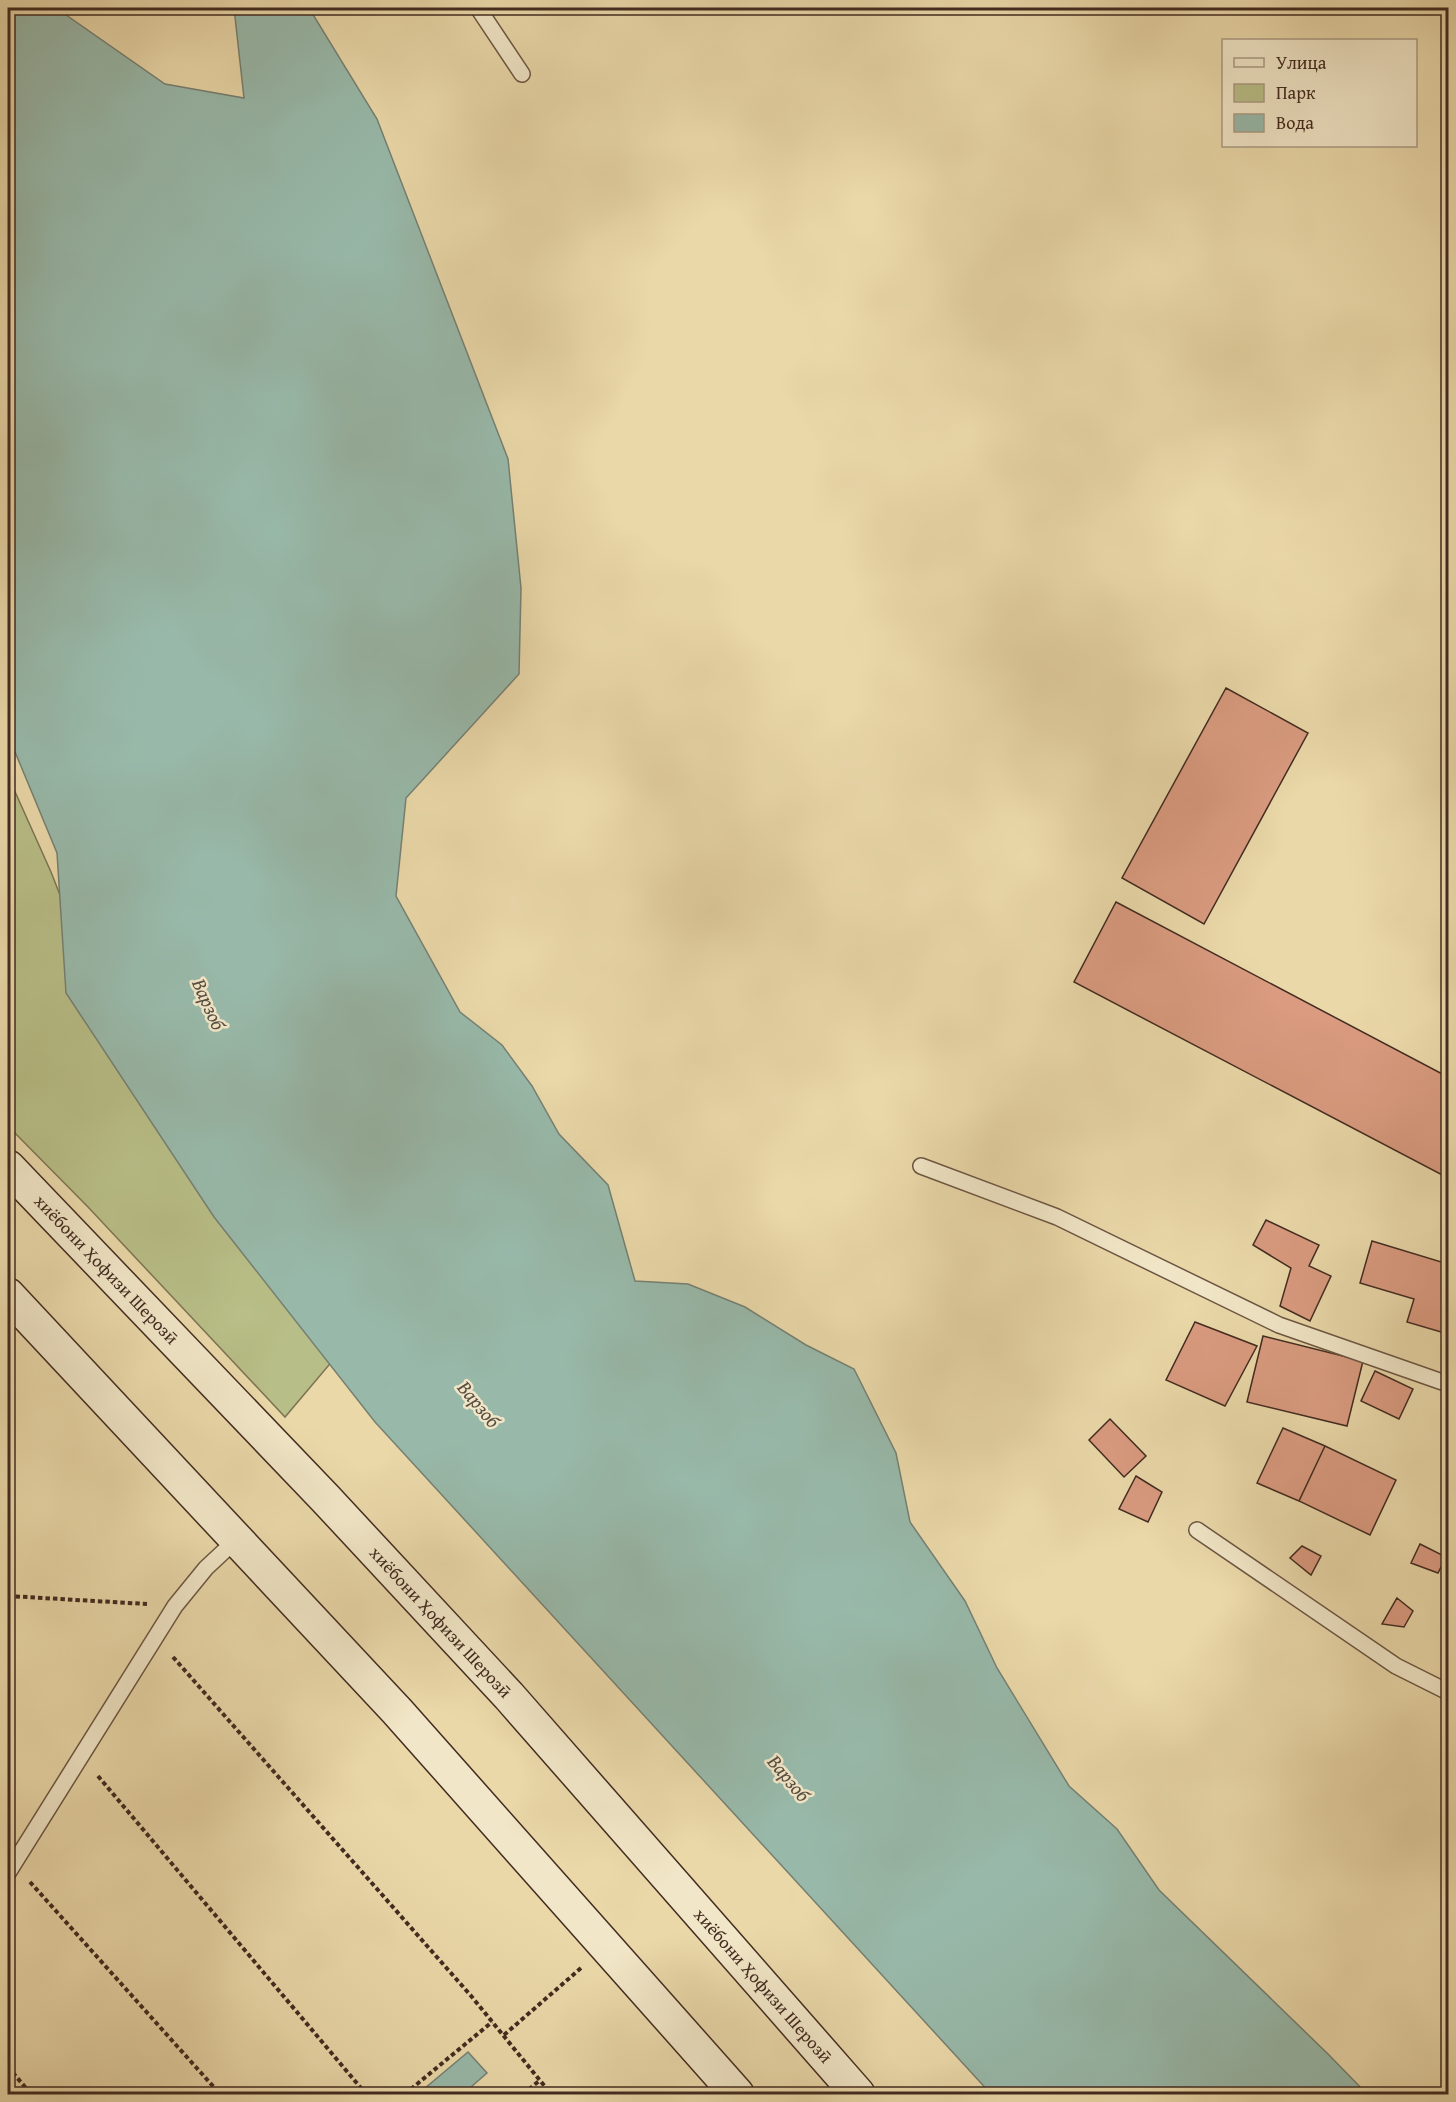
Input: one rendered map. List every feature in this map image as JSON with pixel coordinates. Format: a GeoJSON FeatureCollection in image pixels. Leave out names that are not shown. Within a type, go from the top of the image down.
{"type":"FeatureCollection","features":[{"type":"Feature","properties":{"kind":"main road","name":"хиёбони Ҳофизи Шерозӣ"},"geometry":{"type":"LineString","coordinates":[[8,1167],[317,1489],[494,1680],[858,2094]]}},
{"type":"Feature","properties":{"kind":"main road"},"geometry":{"type":"LineString","coordinates":[[8,1295],[397,1711],[737,2094]]}},
{"type":"Feature","properties":{"kind":"lane"},"geometry":{"type":"LineString","coordinates":[[478,8],[522,74]]}},
{"type":"Feature","properties":{"kind":"lane"},"geometry":{"type":"LineString","coordinates":[[921,1166],[1058,1217],[1280,1325],[1449,1384]]}},
{"type":"Feature","properties":{"kind":"lane"},"geometry":{"type":"LineString","coordinates":[[1197,1530],[1396,1666],[1449,1692]]}},
{"type":"Feature","properties":{"kind":"lane"},"geometry":{"type":"LineString","coordinates":[[10,1868],[175,1606],[207,1568],[236,1540]]}},
{"type":"Feature","properties":{"kind":"path"},"geometry":{"type":"LineString","coordinates":[[8,1596],[175,1606]]}},
{"type":"Feature","properties":{"kind":"path"},"geometry":{"type":"LineString","coordinates":[[156,1637],[504,2035],[551,2094]]}},
{"type":"Feature","properties":{"kind":"path"},"geometry":{"type":"LineString","coordinates":[[80,1755],[366,2094]]}},
{"type":"Feature","properties":{"kind":"path"},"geometry":{"type":"LineString","coordinates":[[10,1868],[220,2094]]}},
{"type":"Feature","properties":{"kind":"path"},"geometry":{"type":"LineString","coordinates":[[504,2035],[607,1946]]}},
{"type":"Feature","properties":{"kind":"path"},"geometry":{"type":"LineString","coordinates":[[405,2094],[492,2022]]}},
{"type":"Feature","properties":{"kind":"path"},"geometry":{"type":"LineString","coordinates":[[8,2067],[31,2094]]}},
{"type":"Feature","properties":{"kind":"path"},"geometry":{"type":"LineString","coordinates":[[523,2094],[540,2080]]}},
{"type":"Feature","properties":{"kind":"green space"},"geometry":{"type":"Polygon","coordinates":[[[8,776],[51,872],[105,1010],[345,1346],[285,1417],[88,1207],[8,1126],[8,776]]]}},
{"type":"Feature","properties":{"kind":"water","name":"Варзоб"},"geometry":{"type":"Polygon","coordinates":[[[8,8],[56,8],[165,84],[244,98],[234,8],[309,8],[377,119],[508,459],[521,588],[519,674],[406,798],[396,896],[460,1012],[502,1045],[532,1086],[559,1134],[608,1185],[635,1281],[688,1284],[745,1307],[806,1345],[854,1369],[896,1453],[910,1522],[965,1601],[997,1668],[1069,1786],[1117,1829],[1159,1890],[1367,2094],[991,2094],[375,1422],[214,1217],[66,993],[57,853],[8,735],[8,8]]]}},
{"type":"Feature","properties":{"kind":"water"},"geometry":{"type":"Polygon","coordinates":[[[468,2052],[487,2073],[463,2094],[418,2094],[468,2052]]]}},
{"type":"Feature","properties":{"kind":"building"},"geometry":{"type":"Polygon","coordinates":[[[1226,688],[1308,733],[1204,924],[1122,878],[1226,688]]]}},
{"type":"Feature","properties":{"kind":"building"},"geometry":{"type":"Polygon","coordinates":[[[1116,902],[1448,1077],[1448,1178],[1074,982],[1116,902]]]}},
{"type":"Feature","properties":{"kind":"building"},"geometry":{"type":"Polygon","coordinates":[[[1266,1220],[1319,1245],[1309,1266],[1331,1276],[1310,1321],[1280,1306],[1291,1268],[1253,1245],[1266,1220]]]}},
{"type":"Feature","properties":{"kind":"building"},"geometry":{"type":"Polygon","coordinates":[[[1372,1241],[1448,1264],[1448,1334],[1407,1322],[1414,1299],[1360,1283],[1372,1241]]]}},
{"type":"Feature","properties":{"kind":"building"},"geometry":{"type":"Polygon","coordinates":[[[1195,1322],[1257,1346],[1225,1406],[1166,1380],[1195,1322]]]}},
{"type":"Feature","properties":{"kind":"building"},"geometry":{"type":"Polygon","coordinates":[[[1263,1336],[1363,1361],[1347,1426],[1247,1402],[1263,1336]]]}},
{"type":"Feature","properties":{"kind":"building"},"geometry":{"type":"Polygon","coordinates":[[[1375,1371],[1413,1389],[1399,1419],[1361,1401],[1375,1371]]]}},
{"type":"Feature","properties":{"kind":"building"},"geometry":{"type":"Polygon","coordinates":[[[1110,1419],[1146,1456],[1124,1477],[1089,1440],[1110,1419]]]}},
{"type":"Feature","properties":{"kind":"building"},"geometry":{"type":"Polygon","coordinates":[[[1283,1428],[1325,1446],[1299,1501],[1257,1483],[1283,1428]]]}},
{"type":"Feature","properties":{"kind":"building"},"geometry":{"type":"Polygon","coordinates":[[[1325,1446],[1396,1480],[1370,1535],[1299,1501],[1325,1446]]]}},
{"type":"Feature","properties":{"kind":"building"},"geometry":{"type":"Polygon","coordinates":[[[1136,1476],[1162,1492],[1148,1522],[1119,1509],[1136,1476]]]}},
{"type":"Feature","properties":{"kind":"building"},"geometry":{"type":"Polygon","coordinates":[[[1420,1544],[1446,1557],[1438,1573],[1411,1563],[1420,1544]]]}},
{"type":"Feature","properties":{"kind":"building"},"geometry":{"type":"Polygon","coordinates":[[[1302,1546],[1321,1556],[1311,1575],[1290,1558],[1302,1546]]]}},
{"type":"Feature","properties":{"kind":"building"},"geometry":{"type":"Polygon","coordinates":[[[1397,1598],[1413,1611],[1404,1627],[1382,1624],[1397,1598]]]}}]}
